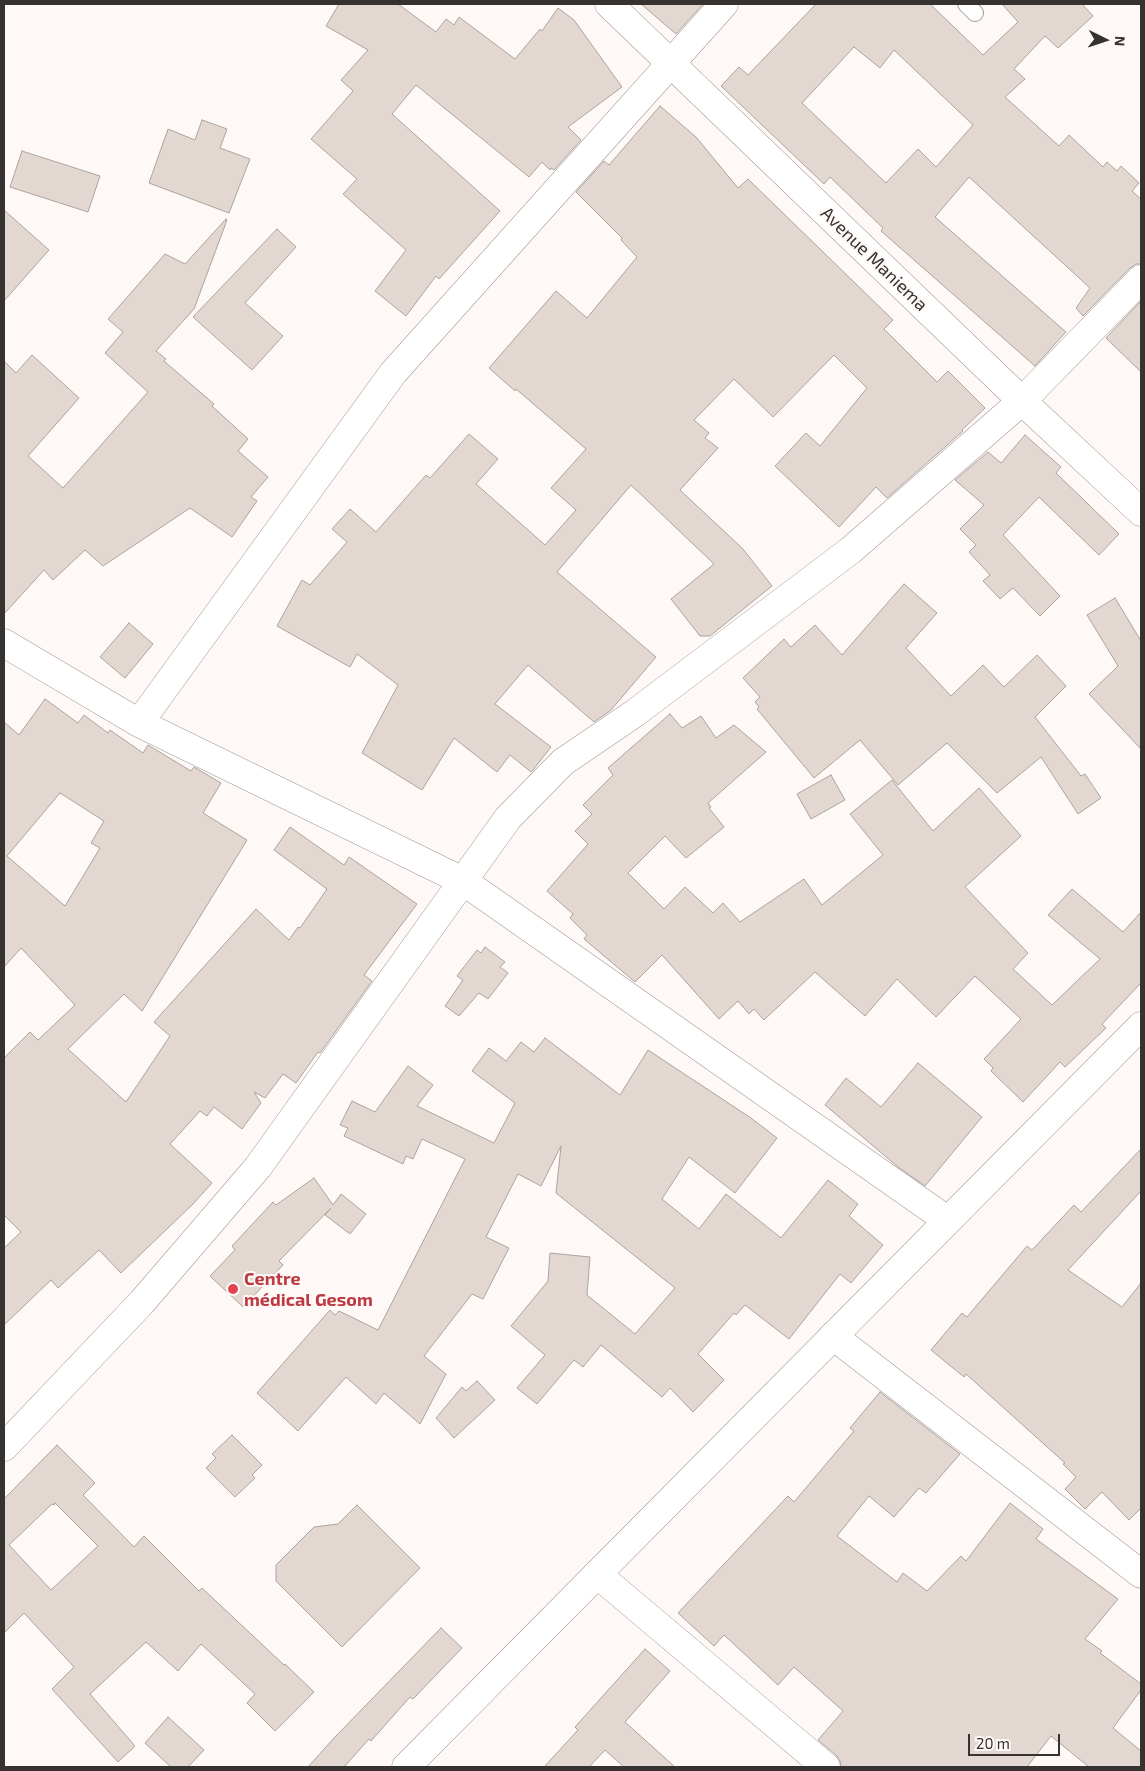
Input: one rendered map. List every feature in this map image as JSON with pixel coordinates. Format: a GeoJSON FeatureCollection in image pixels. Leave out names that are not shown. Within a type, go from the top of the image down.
{"type":"FeatureCollection","features":[{"type":"Feature","properties":{"kind":"main road","name":"Avenue Maniema"},"geometry":{"type":"LineString","coordinates":[[609,4],[1022,401],[1141,512]]}},
{"type":"Feature","properties":{"kind":"main road"},"geometry":{"type":"LineString","coordinates":[[138,723],[393,373],[724,4]]}},
{"type":"Feature","properties":{"kind":"main road"},"geometry":{"type":"LineString","coordinates":[[4,1446],[142,1302],[258,1167],[508,818],[563,762],[635,714],[851,550],[1022,401],[1141,279]]}},
{"type":"Feature","properties":{"kind":"main road"},"geometry":{"type":"LineString","coordinates":[[7,650],[138,723],[463,881],[947,1220]]}},
{"type":"Feature","properties":{"kind":"main road"},"geometry":{"type":"LineString","coordinates":[[406,1767],[947,1220],[1141,1027]]}},
{"type":"Feature","properties":{"kind":"main road"},"geometry":{"type":"LineString","coordinates":[[833,1336],[1141,1574]]}},
{"type":"Feature","properties":{"kind":"main road"},"geometry":{"type":"LineString","coordinates":[[597,1574],[826,1767]]}},
{"type":"Feature","properties":{"kind":"building"},"geometry":{"type":"Polygon","coordinates":[[[339,4],[398,4],[436,32],[446,19],[454,25],[459,17],[515,59],[540,29],[542,31],[558,8],[574,20],[622,87],[568,127],[581,140],[554,170],[551,168],[550,170],[542,162],[529,177],[416,85],[392,114],[500,211],[439,279],[436,276],[406,316],[375,291],[406,250],[343,194],[357,179],[311,139],[353,91],[341,80],[368,50],[326,26],[339,4]]]}},
{"type":"Feature","properties":{"kind":"building"},"geometry":{"type":"Polygon","coordinates":[[[641,4],[703,4],[676,34],[641,4]]]}},
{"type":"Feature","properties":{"kind":"building"},"geometry":{"type":"Polygon","coordinates":[[[816,4],[930,4],[983,55],[1018,22],[1002,4],[1082,4],[1093,16],[1058,48],[1045,36],[1014,69],[1025,79],[1005,97],[1059,146],[1069,135],[1103,167],[1107,162],[1117,171],[1121,166],[1139,183],[1132,191],[1141,199],[1141,264],[1136,264],[1130,268],[1083,316],[1076,308],[1090,288],[969,177],[935,217],[1066,332],[1035,366],[881,231],[883,228],[830,177],[824,184],[721,86],[739,67],[748,75],[816,4]],[[854,47],[802,103],[886,183],[918,149],[936,167],[973,125],[894,50],[880,68],[854,47]]]}},
{"type":"Feature","properties":{"kind":"building"},"geometry":{"type":"Polygon","coordinates":[[[660,106],[696,137],[738,188],[748,179],[893,320],[884,329],[937,382],[948,371],[985,408],[963,431],[887,498],[876,487],[839,527],[775,466],[806,433],[820,446],[867,388],[834,355],[773,417],[734,379],[694,420],[709,433],[705,438],[718,448],[680,490],[743,549],[772,586],[710,636],[700,636],[671,599],[714,564],[631,485],[557,572],[656,657],[611,710],[594,722],[528,665],[495,704],[551,747],[533,770],[531,772],[510,755],[497,772],[454,738],[422,790],[362,753],[398,685],[357,654],[350,667],[277,626],[302,580],[310,585],[347,542],[332,529],[350,509],[376,532],[426,475],[430,478],[469,434],[498,459],[476,484],[545,545],[576,510],[551,488],[586,449],[489,368],[556,291],[587,318],[637,257],[621,240],[622,238],[576,192],[604,161],[609,165],[660,106]]]}},
{"type":"Feature","properties":{"kind":"building"},"geometry":{"type":"Polygon","coordinates":[[[202,120],[227,129],[220,148],[250,159],[229,213],[149,183],[168,129],[195,140],[202,120]]]}},
{"type":"Feature","properties":{"kind":"building"},"geometry":{"type":"Polygon","coordinates":[[[22,151],[100,176],[88,212],[10,187],[22,151]]]}},
{"type":"Feature","properties":{"kind":"building"},"geometry":{"type":"Polygon","coordinates":[[[4,210],[49,250],[4,301],[4,210]]]}},
{"type":"Feature","properties":{"kind":"building"},"geometry":{"type":"Polygon","coordinates":[[[226,219],[194,309],[156,351],[166,359],[164,361],[214,404],[212,406],[248,439],[238,451],[268,477],[251,497],[257,501],[232,537],[190,508],[103,566],[85,550],[53,580],[44,570],[4,614],[4,361],[16,373],[32,355],[79,398],[28,456],[63,488],[148,392],[105,353],[123,332],[108,319],[165,254],[185,264],[226,219]]]}},
{"type":"Feature","properties":{"kind":"building"},"geometry":{"type":"Polygon","coordinates":[[[277,229],[296,247],[245,303],[283,336],[252,370],[193,317],[277,229]]]}},
{"type":"Feature","properties":{"kind":"building"},"geometry":{"type":"Polygon","coordinates":[[[1141,301],[1141,372],[1106,338],[1141,301]]]}},
{"type":"Feature","properties":{"kind":"building"},"geometry":{"type":"Polygon","coordinates":[[[1025,435],[1061,467],[1056,473],[1119,534],[1099,555],[1039,497],[1003,535],[1060,596],[1040,616],[1013,588],[1000,599],[983,581],[990,575],[969,552],[976,545],[960,529],[984,505],[955,480],[988,452],[1001,463],[1025,435]]]}},
{"type":"Feature","properties":{"kind":"building"},"geometry":{"type":"Polygon","coordinates":[[[904,584],[937,613],[906,648],[951,696],[983,665],[1004,687],[1037,655],[1066,686],[1035,717],[1081,776],[1085,774],[1101,798],[1078,814],[1041,757],[997,793],[947,743],[898,785],[860,740],[814,778],[757,709],[759,707],[755,702],[760,697],[743,678],[784,639],[791,647],[815,625],[842,655],[904,584]]]}},
{"type":"Feature","properties":{"kind":"building"},"geometry":{"type":"Polygon","coordinates":[[[1115,598],[1141,641],[1141,749],[1089,694],[1118,666],[1087,615],[1115,598]]]}},
{"type":"Feature","properties":{"kind":"building"},"geometry":{"type":"Polygon","coordinates":[[[129,623],[153,644],[125,678],[100,657],[129,623]]]}},
{"type":"Feature","properties":{"kind":"building"},"geometry":{"type":"Polygon","coordinates":[[[45,699],[78,723],[84,715],[108,733],[110,730],[143,753],[148,745],[191,771],[194,767],[221,783],[203,813],[247,840],[142,1011],[124,994],[68,1049],[126,1102],[170,1036],[154,1022],[256,909],[289,940],[298,927],[300,928],[327,889],[274,850],[290,827],[344,865],[349,857],[417,904],[364,975],[372,981],[296,1083],[283,1074],[265,1098],[254,1092],[261,1103],[242,1129],[214,1107],[207,1116],[200,1111],[170,1144],[212,1183],[193,1204],[121,1273],[99,1250],[58,1288],[51,1280],[4,1325],[4,1248],[21,1232],[4,1215],[4,1058],[30,1032],[38,1040],[75,1005],[21,948],[4,967],[4,722],[19,735],[45,699]],[[60,793],[7,856],[65,906],[100,848],[91,843],[104,821],[60,793]]]}},
{"type":"Feature","properties":{"kind":"building"},"geometry":{"type":"Polygon","coordinates":[[[670,714],[682,728],[701,716],[716,738],[734,725],[766,752],[708,803],[711,807],[709,808],[724,827],[686,858],[665,836],[628,873],[664,909],[685,887],[713,913],[723,903],[740,922],[804,879],[822,905],[883,855],[850,814],[892,780],[933,831],[979,788],[1021,836],[965,887],[1028,953],[1013,969],[1052,1005],[1100,959],[1048,915],[1072,889],[1123,932],[1141,912],[1141,983],[1102,1024],[1106,1028],[1065,1067],[1060,1062],[1023,1102],[991,1071],[993,1068],[984,1059],[1021,1019],[975,976],[936,1017],[897,979],[865,1016],[815,972],[764,1020],[754,1009],[749,1014],[738,1001],[719,1019],[662,955],[635,982],[584,939],[587,935],[570,918],[573,914],[547,891],[588,844],[575,831],[592,814],[583,805],[613,775],[608,768],[670,714]]]}},
{"type":"Feature","properties":{"kind":"building"},"geometry":{"type":"Polygon","coordinates":[[[831,775],[845,800],[811,819],[797,794],[831,775]]]}},
{"type":"Feature","properties":{"kind":"building"},"geometry":{"type":"Polygon","coordinates":[[[485,947],[505,962],[500,967],[508,973],[488,999],[479,993],[459,1016],[445,1006],[463,980],[457,976],[477,950],[481,953],[485,947]]]}},
{"type":"Feature","properties":{"kind":"building"},"geometry":{"type":"Polygon","coordinates":[[[545,1038],[620,1095],[648,1050],[751,1118],[777,1138],[735,1193],[689,1157],[662,1199],[699,1229],[726,1194],[781,1238],[828,1180],[858,1204],[849,1216],[883,1245],[851,1283],[840,1274],[789,1339],[745,1305],[736,1315],[734,1313],[698,1354],[724,1380],[693,1412],[670,1388],[662,1397],[601,1345],[583,1367],[574,1360],[537,1404],[517,1388],[545,1355],[511,1326],[548,1281],[550,1253],[590,1257],[587,1295],[635,1334],[675,1288],[556,1193],[561,1146],[541,1186],[518,1174],[486,1237],[509,1248],[483,1299],[472,1294],[424,1356],[446,1374],[420,1424],[384,1393],[376,1404],[346,1377],[298,1431],[257,1393],[330,1310],[335,1315],[339,1311],[378,1330],[465,1159],[422,1139],[413,1159],[406,1156],[403,1164],[344,1136],[348,1128],[340,1125],[352,1101],[375,1112],[408,1066],[433,1085],[417,1106],[494,1143],[515,1103],[472,1071],[489,1048],[506,1061],[521,1042],[534,1052],[545,1038]]]}},
{"type":"Feature","properties":{"kind":"building"},"geometry":{"type":"Polygon","coordinates":[[[918,1063],[982,1117],[925,1186],[898,1167],[825,1105],[846,1078],[881,1107],[918,1063]]]}},
{"type":"Feature","properties":{"kind":"building"},"geometry":{"type":"Polygon","coordinates":[[[1141,1149],[1141,1191],[1068,1270],[1122,1307],[1141,1283],[1141,1508],[1129,1520],[1102,1492],[1085,1509],[1065,1489],[1076,1477],[1063,1464],[1065,1463],[966,1374],[964,1377],[931,1350],[962,1313],[967,1317],[1027,1246],[1032,1250],[1074,1205],[1081,1212],[1141,1149]]]}},
{"type":"Feature","properties":{"kind":"building"},"geometry":{"type":"Polygon","coordinates":[[[314,1178],[333,1205],[341,1194],[366,1214],[350,1234],[325,1215],[331,1208],[279,1261],[283,1265],[243,1307],[210,1276],[235,1250],[232,1246],[273,1202],[276,1205],[314,1178]]]}},
{"type":"Feature","properties":{"kind":"building"},"geometry":{"type":"Polygon","coordinates":[[[477,1381],[495,1400],[454,1438],[436,1418],[462,1387],[466,1391],[477,1381]]]}},
{"type":"Feature","properties":{"kind":"building"},"geometry":{"type":"Polygon","coordinates":[[[880,1392],[960,1454],[926,1493],[919,1488],[894,1517],[869,1496],[837,1536],[897,1582],[903,1573],[927,1591],[961,1556],[966,1561],[1010,1503],[1043,1529],[1036,1539],[1118,1599],[1085,1639],[1102,1651],[1100,1653],[1141,1684],[1141,1690],[1113,1728],[1141,1751],[1141,1767],[1089,1767],[1051,1736],[1027,1767],[841,1767],[836,1755],[818,1740],[843,1711],[794,1667],[778,1685],[724,1635],[714,1646],[678,1613],[788,1496],[794,1502],[854,1431],[850,1428],[880,1392]]]}},
{"type":"Feature","properties":{"kind":"building"},"geometry":{"type":"Polygon","coordinates":[[[232,1435],[262,1465],[252,1475],[255,1478],[235,1497],[206,1468],[216,1458],[212,1454],[232,1435]]]}},
{"type":"Feature","properties":{"kind":"building"},"geometry":{"type":"Polygon","coordinates":[[[57,1445],[95,1483],[83,1495],[134,1547],[144,1536],[199,1591],[202,1588],[314,1692],[275,1731],[247,1703],[255,1694],[201,1644],[178,1671],[146,1642],[90,1694],[135,1746],[118,1762],[52,1689],[74,1667],[24,1613],[4,1633],[4,1499],[57,1445]],[[55,1503],[9,1545],[51,1590],[98,1546],[55,1503]]]}},
{"type":"Feature","properties":{"kind":"building"},"geometry":{"type":"Polygon","coordinates":[[[357,1505],[420,1568],[342,1647],[276,1581],[276,1565],[314,1527],[338,1524],[357,1505]]]}},
{"type":"Feature","properties":{"kind":"building"},"geometry":{"type":"Polygon","coordinates":[[[441,1628],[462,1648],[413,1699],[410,1697],[371,1741],[369,1739],[344,1767],[308,1767],[334,1738],[441,1628]]]}},
{"type":"Feature","properties":{"kind":"building"},"geometry":{"type":"Polygon","coordinates":[[[645,1649],[670,1671],[625,1722],[675,1767],[624,1767],[605,1750],[589,1767],[544,1767],[578,1730],[575,1727],[645,1649]]]}},
{"type":"Feature","properties":{"kind":"building"},"geometry":{"type":"Polygon","coordinates":[[[168,1717],[204,1750],[188,1767],[171,1767],[145,1743],[168,1717]]]}},
{"type":"Feature","properties":{"kind":"place","name":"Centre médical Gesom"},"geometry":{"type":"Point","coordinates":[233,1289]}}]}
